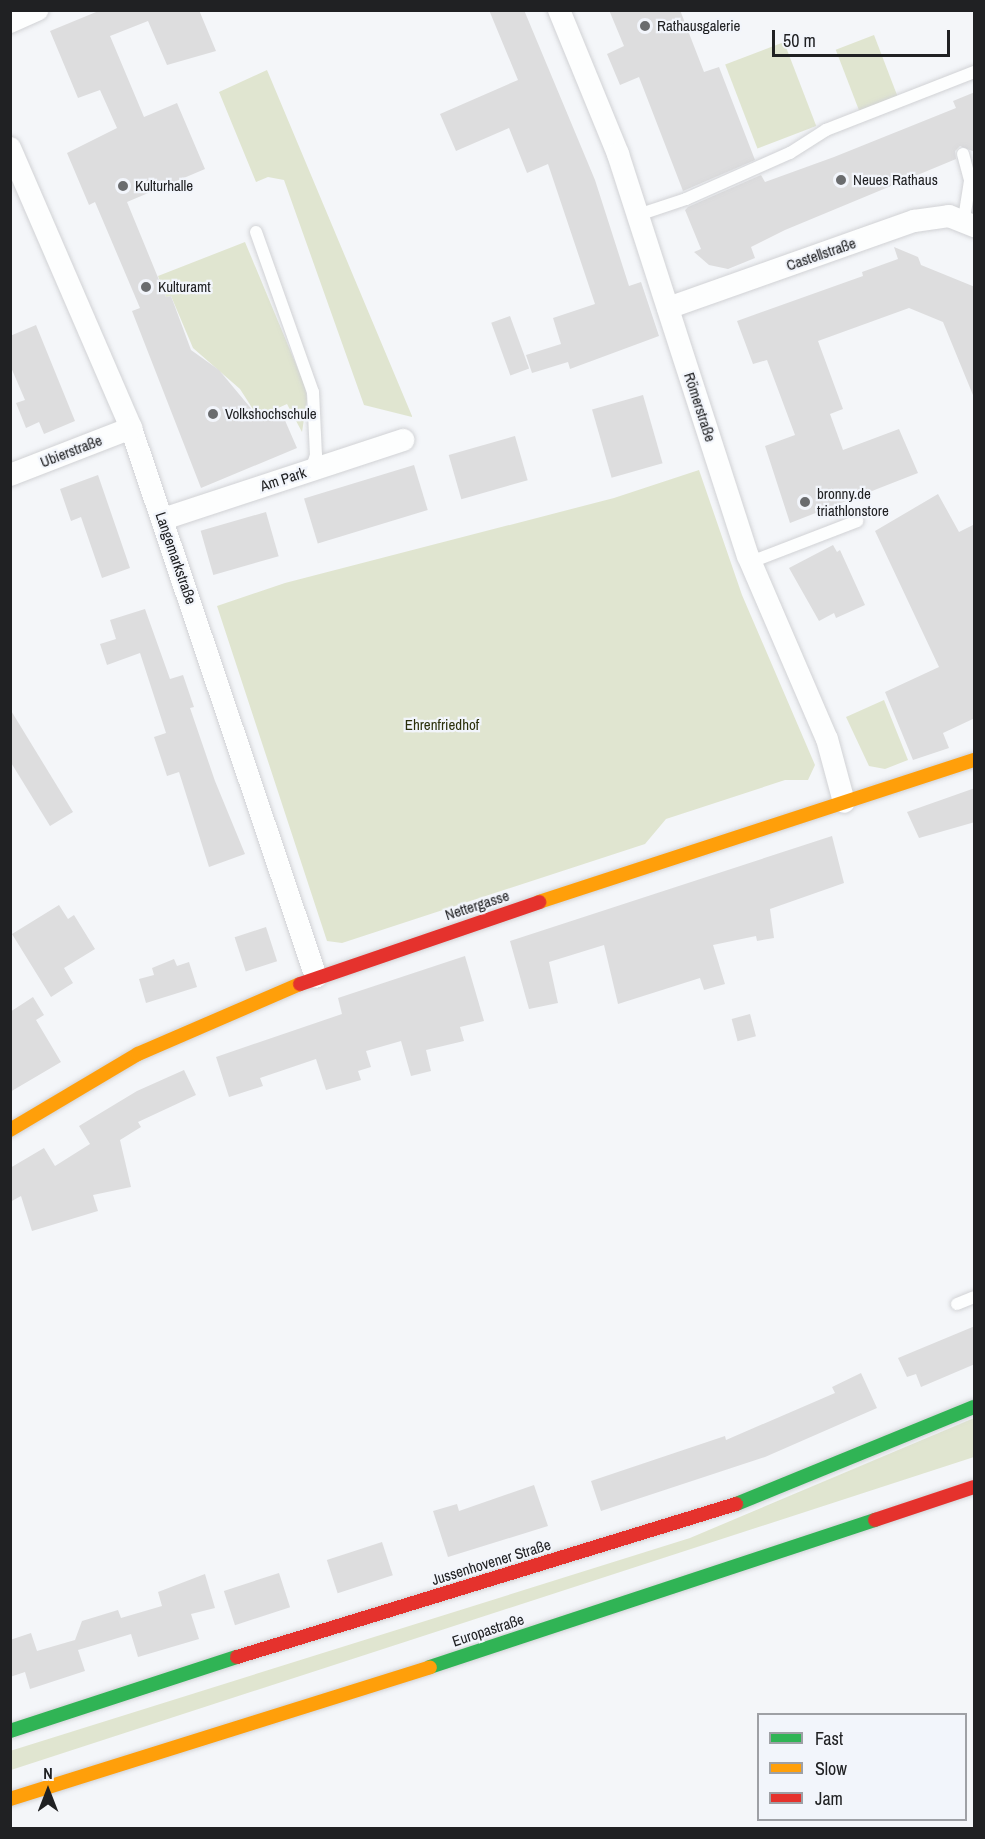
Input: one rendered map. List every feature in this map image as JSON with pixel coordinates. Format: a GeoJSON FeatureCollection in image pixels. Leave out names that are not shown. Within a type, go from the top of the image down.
{"type":"FeatureCollection","features":[{"type":"Feature","properties":{"kind":"street"},"geometry":{"type":"LineString","coordinates":[[10,22],[37,10]]}},
{"type":"Feature","properties":{"kind":"street","name":"Römerstraße"},"geometry":{"type":"LineString","coordinates":[[559,10],[605,119],[751,562],[827,739],[844,802]]}},
{"type":"Feature","properties":{"kind":"street","name":"Langemarkstraße"},"geometry":{"type":"LineString","coordinates":[[10,148],[131,428],[316,977]]}},
{"type":"Feature","properties":{"kind":"street","name":"Castellstraße"},"geometry":{"type":"LineString","coordinates":[[668,308],[914,221],[949,216],[969,222]]}},
{"type":"Feature","properties":{"kind":"street","name":"Ubierstraße"},"geometry":{"type":"LineString","coordinates":[[10,475],[131,428]]}},
{"type":"Feature","properties":{"kind":"street","name":"Am Park"},"geometry":{"type":"LineString","coordinates":[[163,519],[403,440]]}},
{"type":"Feature","properties":{"kind":"street","name":"Nettergasse"},"geometry":{"type":"LineString","coordinates":[[10,1130],[167,1039],[316,977],[975,760]]}},
{"type":"Feature","properties":{"kind":"street","name":"Jussenhovener Straße"},"geometry":{"type":"LineString","coordinates":[[10,1731],[275,1645],[762,1496],[975,1407]]}},
{"type":"Feature","properties":{"kind":"street","name":"Europastraße"},"geometry":{"type":"LineString","coordinates":[[10,1799],[492,1647],[975,1486]]}},
{"type":"Feature","properties":{"kind":"lane"},"geometry":{"type":"LineString","coordinates":[[638,215],[686,199],[790,153],[826,130],[975,72]]}},
{"type":"Feature","properties":{"kind":"lane"},"geometry":{"type":"LineString","coordinates":[[963,154],[970,181],[969,222]]}},
{"type":"Feature","properties":{"kind":"lane"},"geometry":{"type":"LineString","coordinates":[[256,232],[314,392],[316,455],[311,470]]}},
{"type":"Feature","properties":{"kind":"lane"},"geometry":{"type":"LineString","coordinates":[[751,562],[856,521]]}},
{"type":"Feature","properties":{"kind":"lane"},"geometry":{"type":"LineString","coordinates":[[957,1304],[975,1297]]}},
{"type":"Feature","properties":{"kind":"green space"},"geometry":{"type":"Polygon","coordinates":[[[874,35],[899,99],[860,114],[836,50],[874,35]]]}},
{"type":"Feature","properties":{"kind":"green space"},"geometry":{"type":"Polygon","coordinates":[[[784,42],[816,126],[757,149],[725,65],[784,42]]]}},
{"type":"Feature","properties":{"kind":"green space"},"geometry":{"type":"Polygon","coordinates":[[[267,70],[412,417],[364,405],[284,180],[268,177],[256,182],[219,92],[267,70]]]}},
{"type":"Feature","properties":{"kind":"green space"},"geometry":{"type":"Polygon","coordinates":[[[245,242],[305,386],[307,400],[302,432],[287,404],[258,417],[240,389],[193,348],[171,296],[166,297],[158,276],[245,242]]]}},
{"type":"Feature","properties":{"kind":"green space","name":"Ehrenfriedhof"},"geometry":{"type":"Polygon","coordinates":[[[699,470],[742,595],[815,765],[808,780],[785,780],[666,819],[645,844],[342,943],[327,941],[217,606],[285,583],[614,498],[699,470]]]}},
{"type":"Feature","properties":{"kind":"green space"},"geometry":{"type":"Polygon","coordinates":[[[884,700],[908,760],[885,769],[869,766],[846,717],[884,700]]]}},
{"type":"Feature","properties":{"kind":"green space"},"geometry":{"type":"Polygon","coordinates":[[[974,1418],[974,1457],[11,1770],[10,1751],[690,1538],[974,1418]]]}},
{"type":"Feature","properties":{"kind":"building"},"geometry":{"type":"Polygon","coordinates":[[[101,10],[199,10],[216,51],[167,65],[148,21],[110,36],[144,117],[177,103],[205,169],[127,202],[166,297],[171,296],[191,350],[219,370],[259,418],[280,409],[297,448],[201,488],[132,311],[140,308],[95,202],[89,205],[67,153],[117,128],[100,90],[78,98],[50,31],[101,10]]]}},
{"type":"Feature","properties":{"kind":"building"},"geometry":{"type":"Polygon","coordinates":[[[489,10],[524,10],[595,180],[629,286],[641,282],[659,336],[570,369],[568,362],[532,373],[526,355],[561,344],[553,318],[595,304],[548,164],[527,173],[509,128],[456,151],[440,114],[518,80],[489,10]]]}},
{"type":"Feature","properties":{"kind":"building"},"geometry":{"type":"Polygon","coordinates":[[[609,10],[680,10],[704,72],[719,67],[755,160],[683,191],[639,77],[620,85],[607,54],[624,46],[609,10]]]}},
{"type":"Feature","properties":{"kind":"building","name":"Neues Rathaus"},"geometry":{"type":"Polygon","coordinates":[[[975,92],[975,152],[960,146],[955,151],[956,159],[785,230],[751,247],[755,258],[728,269],[709,265],[694,252],[701,249],[685,210],[688,207],[761,175],[765,182],[834,157],[956,108],[953,101],[975,92]]]}},
{"type":"Feature","properties":{"kind":"building"},"geometry":{"type":"Polygon","coordinates":[[[894,247],[918,257],[921,265],[975,287],[975,400],[943,322],[909,308],[818,341],[843,409],[830,414],[843,450],[899,429],[918,473],[790,523],[765,446],[795,435],[767,360],[753,364],[737,321],[863,276],[862,272],[898,259],[894,247]]]}},
{"type":"Feature","properties":{"kind":"building"},"geometry":{"type":"Polygon","coordinates":[[[510,316],[529,369],[510,375],[491,323],[510,316]]]}},
{"type":"Feature","properties":{"kind":"building"},"geometry":{"type":"Polygon","coordinates":[[[36,325],[75,421],[44,434],[39,422],[26,428],[16,403],[25,400],[10,365],[10,336],[36,325]]]}},
{"type":"Feature","properties":{"kind":"building"},"geometry":{"type":"Polygon","coordinates":[[[643,395],[663,463],[612,478],[592,410],[643,395]]]}},
{"type":"Feature","properties":{"kind":"building"},"geometry":{"type":"Polygon","coordinates":[[[515,436],[528,480],[461,499],[449,455],[515,436]]]}},
{"type":"Feature","properties":{"kind":"building"},"geometry":{"type":"Polygon","coordinates":[[[414,465],[428,510],[318,544],[304,499],[414,465]]]}},
{"type":"Feature","properties":{"kind":"building"},"geometry":{"type":"Polygon","coordinates":[[[98,475],[130,568],[102,578],[81,517],[71,521],[60,489],[98,475]]]}},
{"type":"Feature","properties":{"kind":"building"},"geometry":{"type":"Polygon","coordinates":[[[938,494],[959,532],[975,524],[975,718],[943,733],[949,748],[913,760],[885,692],[939,667],[875,531],[938,494]]]}},
{"type":"Feature","properties":{"kind":"building"},"geometry":{"type":"Polygon","coordinates":[[[266,512],[279,556],[213,575],[201,531],[266,512]]]}},
{"type":"Feature","properties":{"kind":"building"},"geometry":{"type":"Polygon","coordinates":[[[833,545],[837,552],[840,550],[865,605],[836,618],[834,613],[819,621],[789,568],[833,545]]]}},
{"type":"Feature","properties":{"kind":"building"},"geometry":{"type":"Polygon","coordinates":[[[145,609],[170,679],[183,675],[194,707],[190,708],[215,781],[245,854],[209,867],[179,772],[167,776],[154,737],[166,733],[140,653],[107,665],[100,644],[116,639],[110,620],[145,609]]]}},
{"type":"Feature","properties":{"kind":"building"},"geometry":{"type":"Polygon","coordinates":[[[10,709],[73,812],[50,826],[10,761],[10,709]]]}},
{"type":"Feature","properties":{"kind":"building"},"geometry":{"type":"Polygon","coordinates":[[[975,788],[975,822],[919,838],[907,812],[975,788]]]}},
{"type":"Feature","properties":{"kind":"building"},"geometry":{"type":"Polygon","coordinates":[[[832,836],[844,883],[770,909],[774,938],[757,941],[756,936],[713,945],[725,984],[704,990],[700,978],[618,1004],[604,945],[549,962],[558,1003],[529,1009],[510,941],[832,836]]]}},
{"type":"Feature","properties":{"kind":"building"},"geometry":{"type":"Polygon","coordinates":[[[59,905],[68,919],[74,915],[95,949],[64,968],[73,983],[51,997],[12,934],[59,905]]]}},
{"type":"Feature","properties":{"kind":"building"},"geometry":{"type":"Polygon","coordinates":[[[266,927],[277,961],[246,971],[235,937],[266,927]]]}},
{"type":"Feature","properties":{"kind":"building"},"geometry":{"type":"Polygon","coordinates":[[[465,956],[484,1021],[460,1027],[464,1041],[426,1050],[431,1071],[411,1076],[401,1041],[366,1051],[371,1067],[358,1071],[361,1080],[326,1090],[316,1059],[260,1078],[263,1086],[229,1097],[216,1057],[342,1014],[338,998],[465,956]]]}},
{"type":"Feature","properties":{"kind":"building"},"geometry":{"type":"Polygon","coordinates":[[[174,959],[177,966],[189,962],[197,987],[146,1003],[139,979],[154,975],[152,968],[174,959]]]}},
{"type":"Feature","properties":{"kind":"building"},"geometry":{"type":"Polygon","coordinates":[[[33,997],[44,1015],[36,1020],[61,1062],[10,1092],[10,1012],[33,997]]]}},
{"type":"Feature","properties":{"kind":"building"},"geometry":{"type":"Polygon","coordinates":[[[750,1014],[756,1036],[738,1041],[732,1019],[750,1014]]]}},
{"type":"Feature","properties":{"kind":"building"},"geometry":{"type":"Polygon","coordinates":[[[184,1070],[196,1095],[138,1122],[141,1127],[120,1140],[131,1187],[93,1195],[98,1211],[32,1231],[21,1196],[10,1202],[10,1168],[44,1148],[55,1166],[90,1144],[79,1126],[137,1091],[184,1070]]]}},
{"type":"Feature","properties":{"kind":"building"},"geometry":{"type":"Polygon","coordinates":[[[975,1326],[975,1364],[921,1387],[916,1374],[907,1377],[898,1358],[975,1326]]]}},
{"type":"Feature","properties":{"kind":"building"},"geometry":{"type":"Polygon","coordinates":[[[861,1373],[877,1408],[765,1457],[601,1511],[591,1481],[725,1436],[726,1440],[835,1393],[832,1387],[861,1373]]]}},
{"type":"Feature","properties":{"kind":"building"},"geometry":{"type":"Polygon","coordinates":[[[534,1485],[548,1526],[448,1557],[433,1511],[457,1504],[459,1511],[534,1485]]]}},
{"type":"Feature","properties":{"kind":"building"},"geometry":{"type":"Polygon","coordinates":[[[382,1542],[393,1575],[338,1593],[327,1560],[382,1542]]]}},
{"type":"Feature","properties":{"kind":"building"},"geometry":{"type":"Polygon","coordinates":[[[279,1573],[290,1607],[235,1625],[224,1591],[279,1573]]]}},
{"type":"Feature","properties":{"kind":"building"},"geometry":{"type":"Polygon","coordinates":[[[205,1574],[215,1608],[191,1614],[199,1639],[138,1657],[131,1634],[78,1650],[85,1671],[30,1689],[25,1672],[10,1677],[10,1640],[31,1633],[37,1651],[75,1640],[82,1621],[118,1610],[121,1618],[162,1606],[158,1592],[205,1574]]]}},
{"type":"Feature","properties":{"kind":"traffic: fast"},"geometry":{"type":"LineString","coordinates":[[736,1504],[974,1407]]}},
{"type":"Feature","properties":{"kind":"traffic: fast"},"geometry":{"type":"LineString","coordinates":[[430,1667],[875,1520]]}},
{"type":"Feature","properties":{"kind":"traffic: fast"},"geometry":{"type":"LineString","coordinates":[[10,1731],[237,1657]]}},
{"type":"Feature","properties":{"kind":"traffic: slow"},"geometry":{"type":"LineString","coordinates":[[539,902],[974,760]]}},
{"type":"Feature","properties":{"kind":"traffic: slow"},"geometry":{"type":"LineString","coordinates":[[10,1130],[138,1054],[300,984]]}},
{"type":"Feature","properties":{"kind":"traffic: slow"},"geometry":{"type":"LineString","coordinates":[[10,1799],[430,1667]]}},
{"type":"Feature","properties":{"kind":"traffic: jam"},"geometry":{"type":"LineString","coordinates":[[300,984],[539,902]]}},
{"type":"Feature","properties":{"kind":"traffic: jam"},"geometry":{"type":"LineString","coordinates":[[875,1520],[974,1487]]}},
{"type":"Feature","properties":{"kind":"traffic: jam"},"geometry":{"type":"LineString","coordinates":[[237,1657],[736,1504]]}},
{"type":"Feature","properties":{"kind":"place","name":"Rathausgalerie"},"geometry":{"type":"Point","coordinates":[645,26]}},
{"type":"Feature","properties":{"kind":"place","name":"Neues Rathaus"},"geometry":{"type":"Point","coordinates":[841,180]}},
{"type":"Feature","properties":{"kind":"place","name":"Kulturhalle"},"geometry":{"type":"Point","coordinates":[123,186]}},
{"type":"Feature","properties":{"kind":"place","name":"Kulturamt"},"geometry":{"type":"Point","coordinates":[146,287]}},
{"type":"Feature","properties":{"kind":"place","name":"Volkshochschule"},"geometry":{"type":"Point","coordinates":[213,414]}},
{"type":"Feature","properties":{"kind":"place","name":"bronny.de triathlonstore"},"geometry":{"type":"Point","coordinates":[805,502]}}]}
